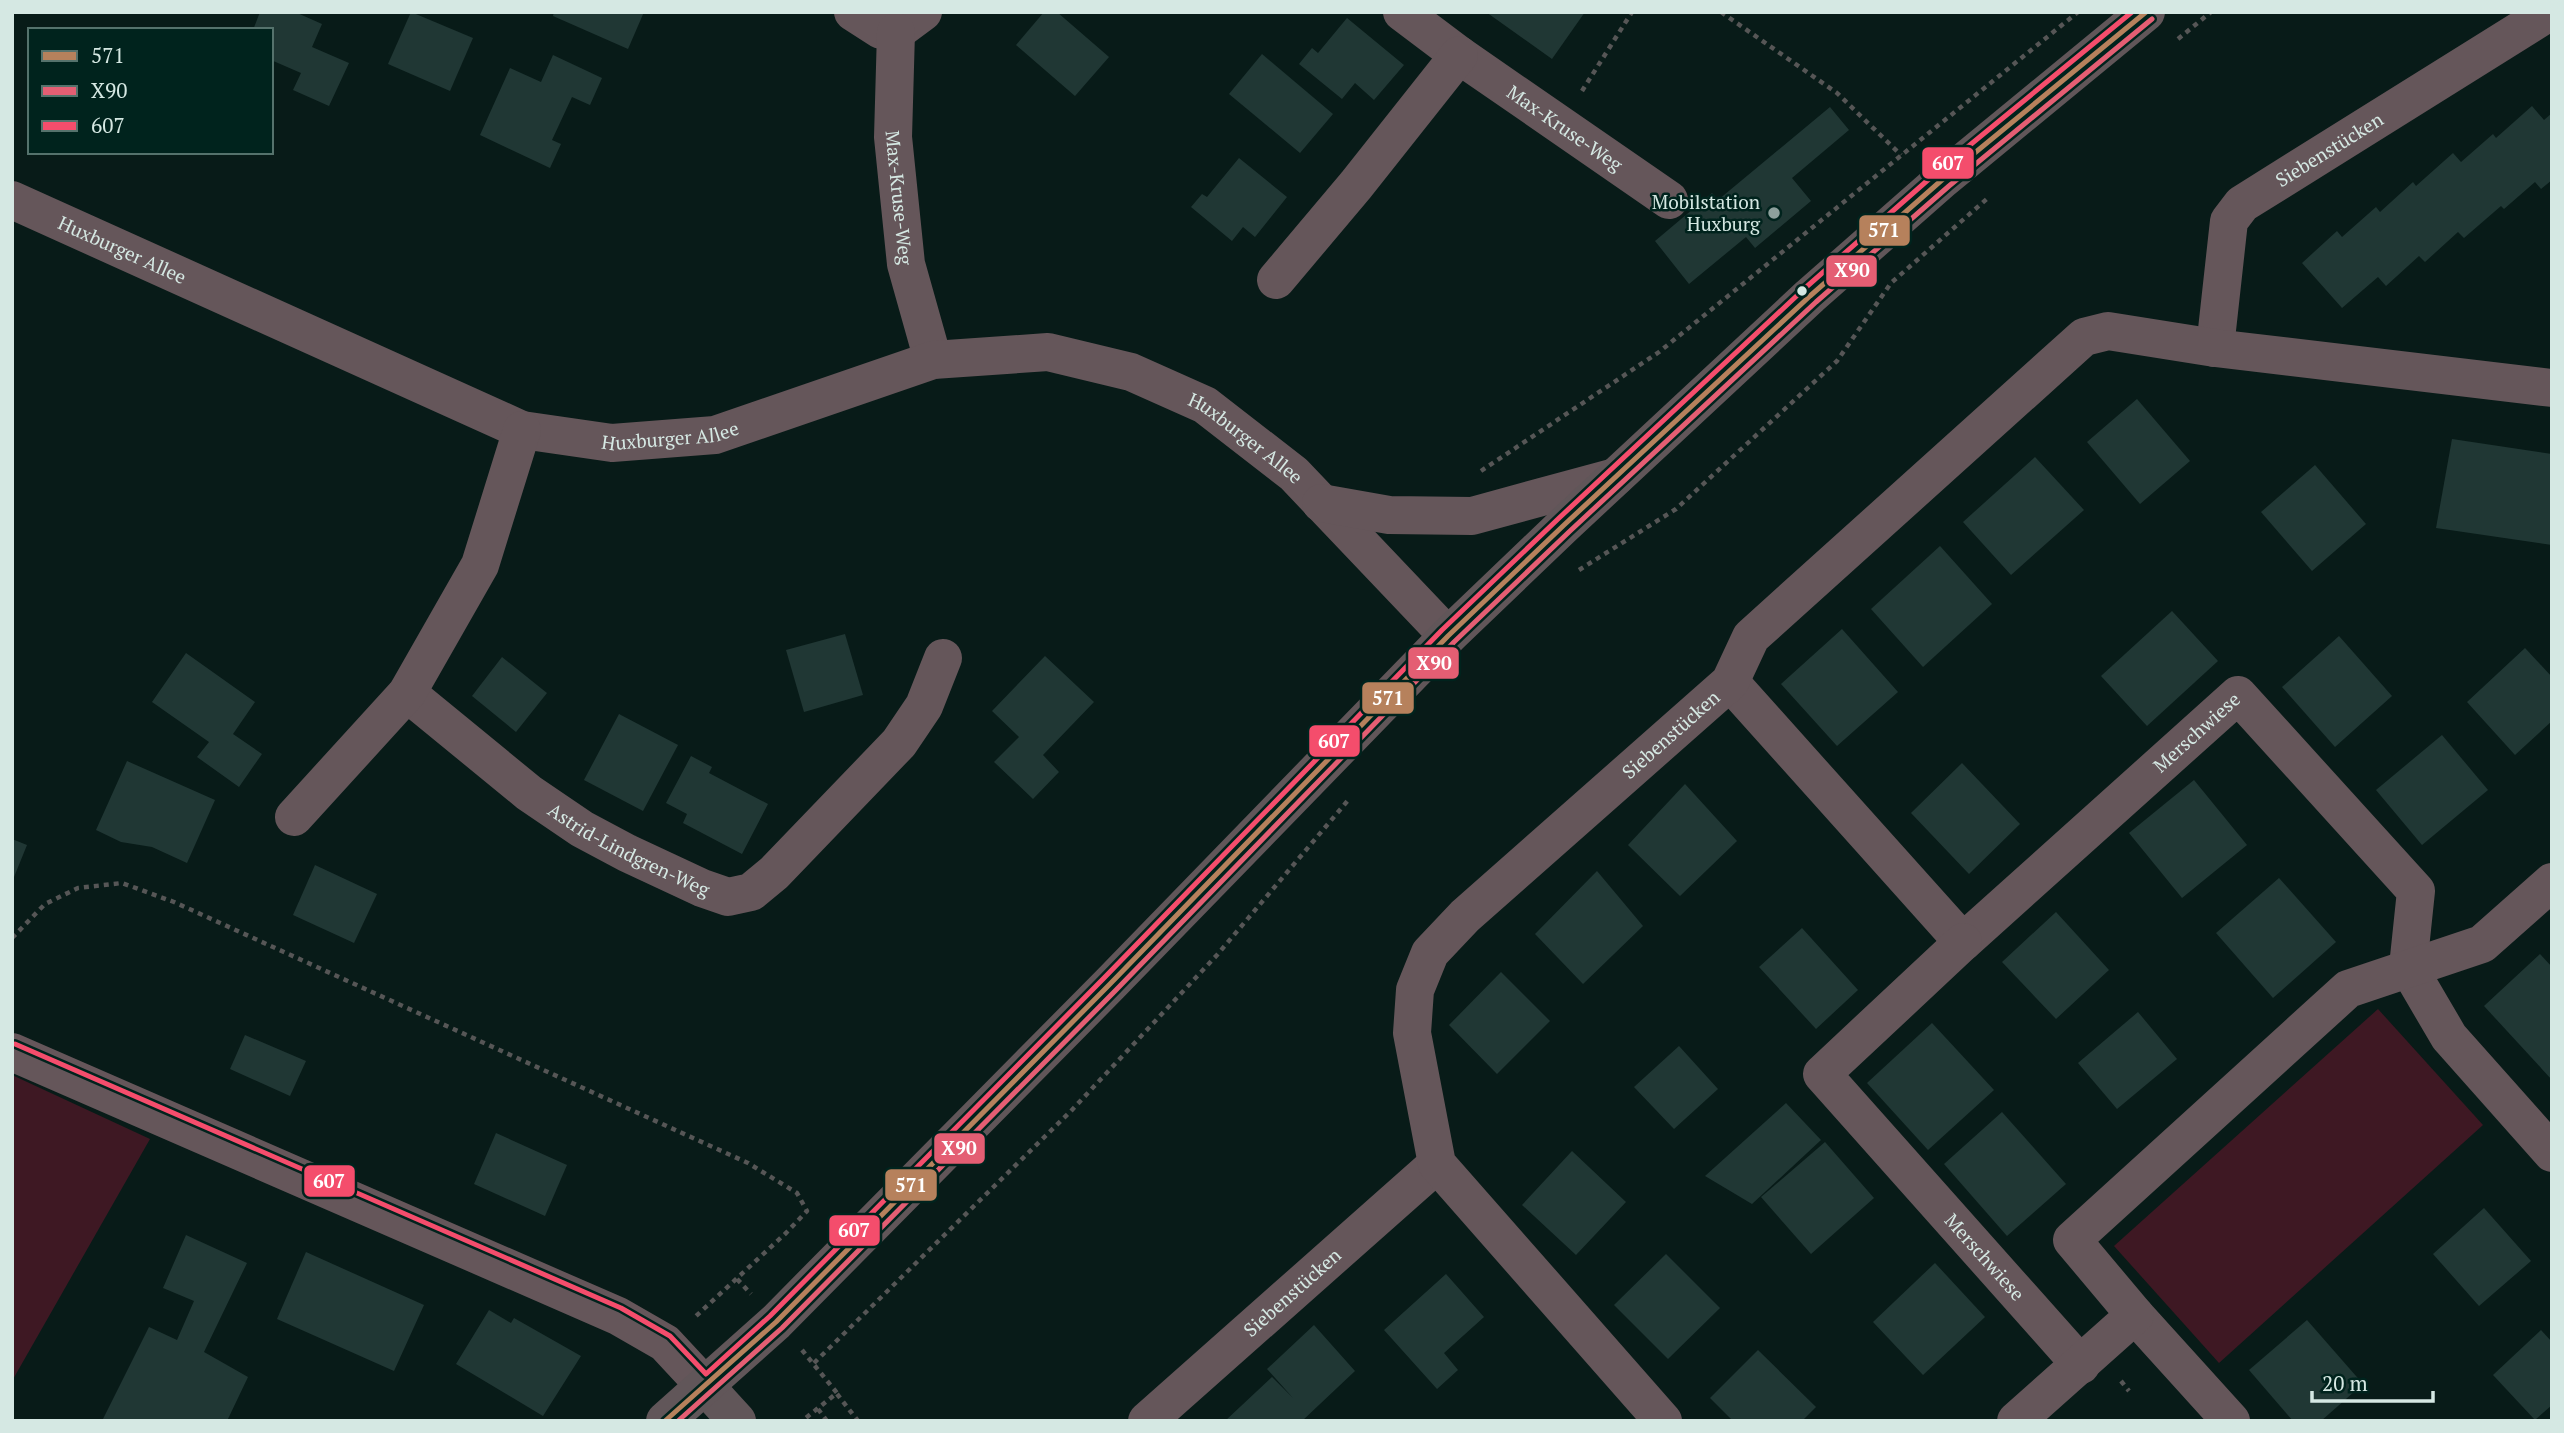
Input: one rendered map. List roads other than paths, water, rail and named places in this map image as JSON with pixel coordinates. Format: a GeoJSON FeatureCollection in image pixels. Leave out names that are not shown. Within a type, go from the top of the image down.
{"type":"FeatureCollection","features":[{"type":"Feature","properties":{"kind":"main road"},"geometry":{"type":"LineString","coordinates":[[665,1421],[776,1322],[1448,636],[1615,477],[1800,305],[1943,179],[2146,12]]}},
{"type":"Feature","properties":{"kind":"main road"},"geometry":{"type":"LineString","coordinates":[[705,1386],[737,1421]]}},
{"type":"Feature","properties":{"kind":"street","name":"Max-Kruse-Weg"},"geometry":{"type":"LineString","coordinates":[[853,12],[881,30],[909,22],[893,137],[906,264],[933,359]]}},
{"type":"Feature","properties":{"kind":"street","name":"Max-Kruse-Weg"},"geometry":{"type":"LineString","coordinates":[[1402,12],[1459,55],[1669,200]]}},
{"type":"Feature","properties":{"kind":"street","name":"Siebenstücken"},"geometry":{"type":"LineString","coordinates":[[2215,348],[2229,221],[2242,204],[2543,16]]}},
{"type":"Feature","properties":{"kind":"street"},"geometry":{"type":"LineString","coordinates":[[1276,280],[1356,185],[1459,55]]}},
{"type":"Feature","properties":{"kind":"street","name":"Huxburger Allee"},"geometry":{"type":"LineString","coordinates":[[12,200],[522,430],[612,443],[715,435],[933,359],[1048,352],[1131,372],[1205,405],[1294,474],[1448,636]]}},
{"type":"Feature","properties":{"kind":"street","name":"Siebenstücken"},"geometry":{"type":"LineString","coordinates":[[1147,1421],[1437,1164],[1412,1033],[1415,990],[1430,953],[1465,916],[1730,682],[1751,637],[2084,337],[2108,331],[2215,348],[2552,388]]}},
{"type":"Feature","properties":{"kind":"street"},"geometry":{"type":"LineString","coordinates":[[294,817],[407,693],[480,565],[522,430]]}},
{"type":"Feature","properties":{"kind":"street"},"geometry":{"type":"LineString","coordinates":[[1321,503],[1389,515],[1472,516],[1615,477]]}},
{"type":"Feature","properties":{"kind":"street","name":"Astrid-Lindgren-Weg"},"geometry":{"type":"LineString","coordinates":[[407,693],[528,793],[582,829],[639,859],[728,897],[751,892],[774,873],[899,743],[924,706],[943,658]]}},
{"type":"Feature","properties":{"kind":"street"},"geometry":{"type":"LineString","coordinates":[[1730,682],[1963,942]]}},
{"type":"Feature","properties":{"kind":"street","name":"Merschwiese"},"geometry":{"type":"LineString","coordinates":[[2081,1365],[1822,1074],[1963,942],[2238,695],[2416,891],[2408,967]]}},
{"type":"Feature","properties":{"kind":"street"},"geometry":{"type":"LineString","coordinates":[[2231,1421],[2073,1240],[2348,989],[2482,944],[2552,882]]}},
{"type":"Feature","properties":{"kind":"street"},"geometry":{"type":"LineString","coordinates":[[2408,967],[2449,1037],[2552,1153]]}},
{"type":"Feature","properties":{"kind":"street"},"geometry":{"type":"LineString","coordinates":[[12,1052],[618,1316],[665,1343],[705,1386]]}},
{"type":"Feature","properties":{"kind":"street"},"geometry":{"type":"LineString","coordinates":[[1437,1164],[1663,1421]]}},
{"type":"Feature","properties":{"kind":"street"},"geometry":{"type":"LineString","coordinates":[[2016,1421],[2136,1315]]}},
{"type":"Feature","properties":{"kind":"place","name":"Mobilstation Huxburg"},"geometry":{"type":"Point","coordinates":[1774,213]}}]}
